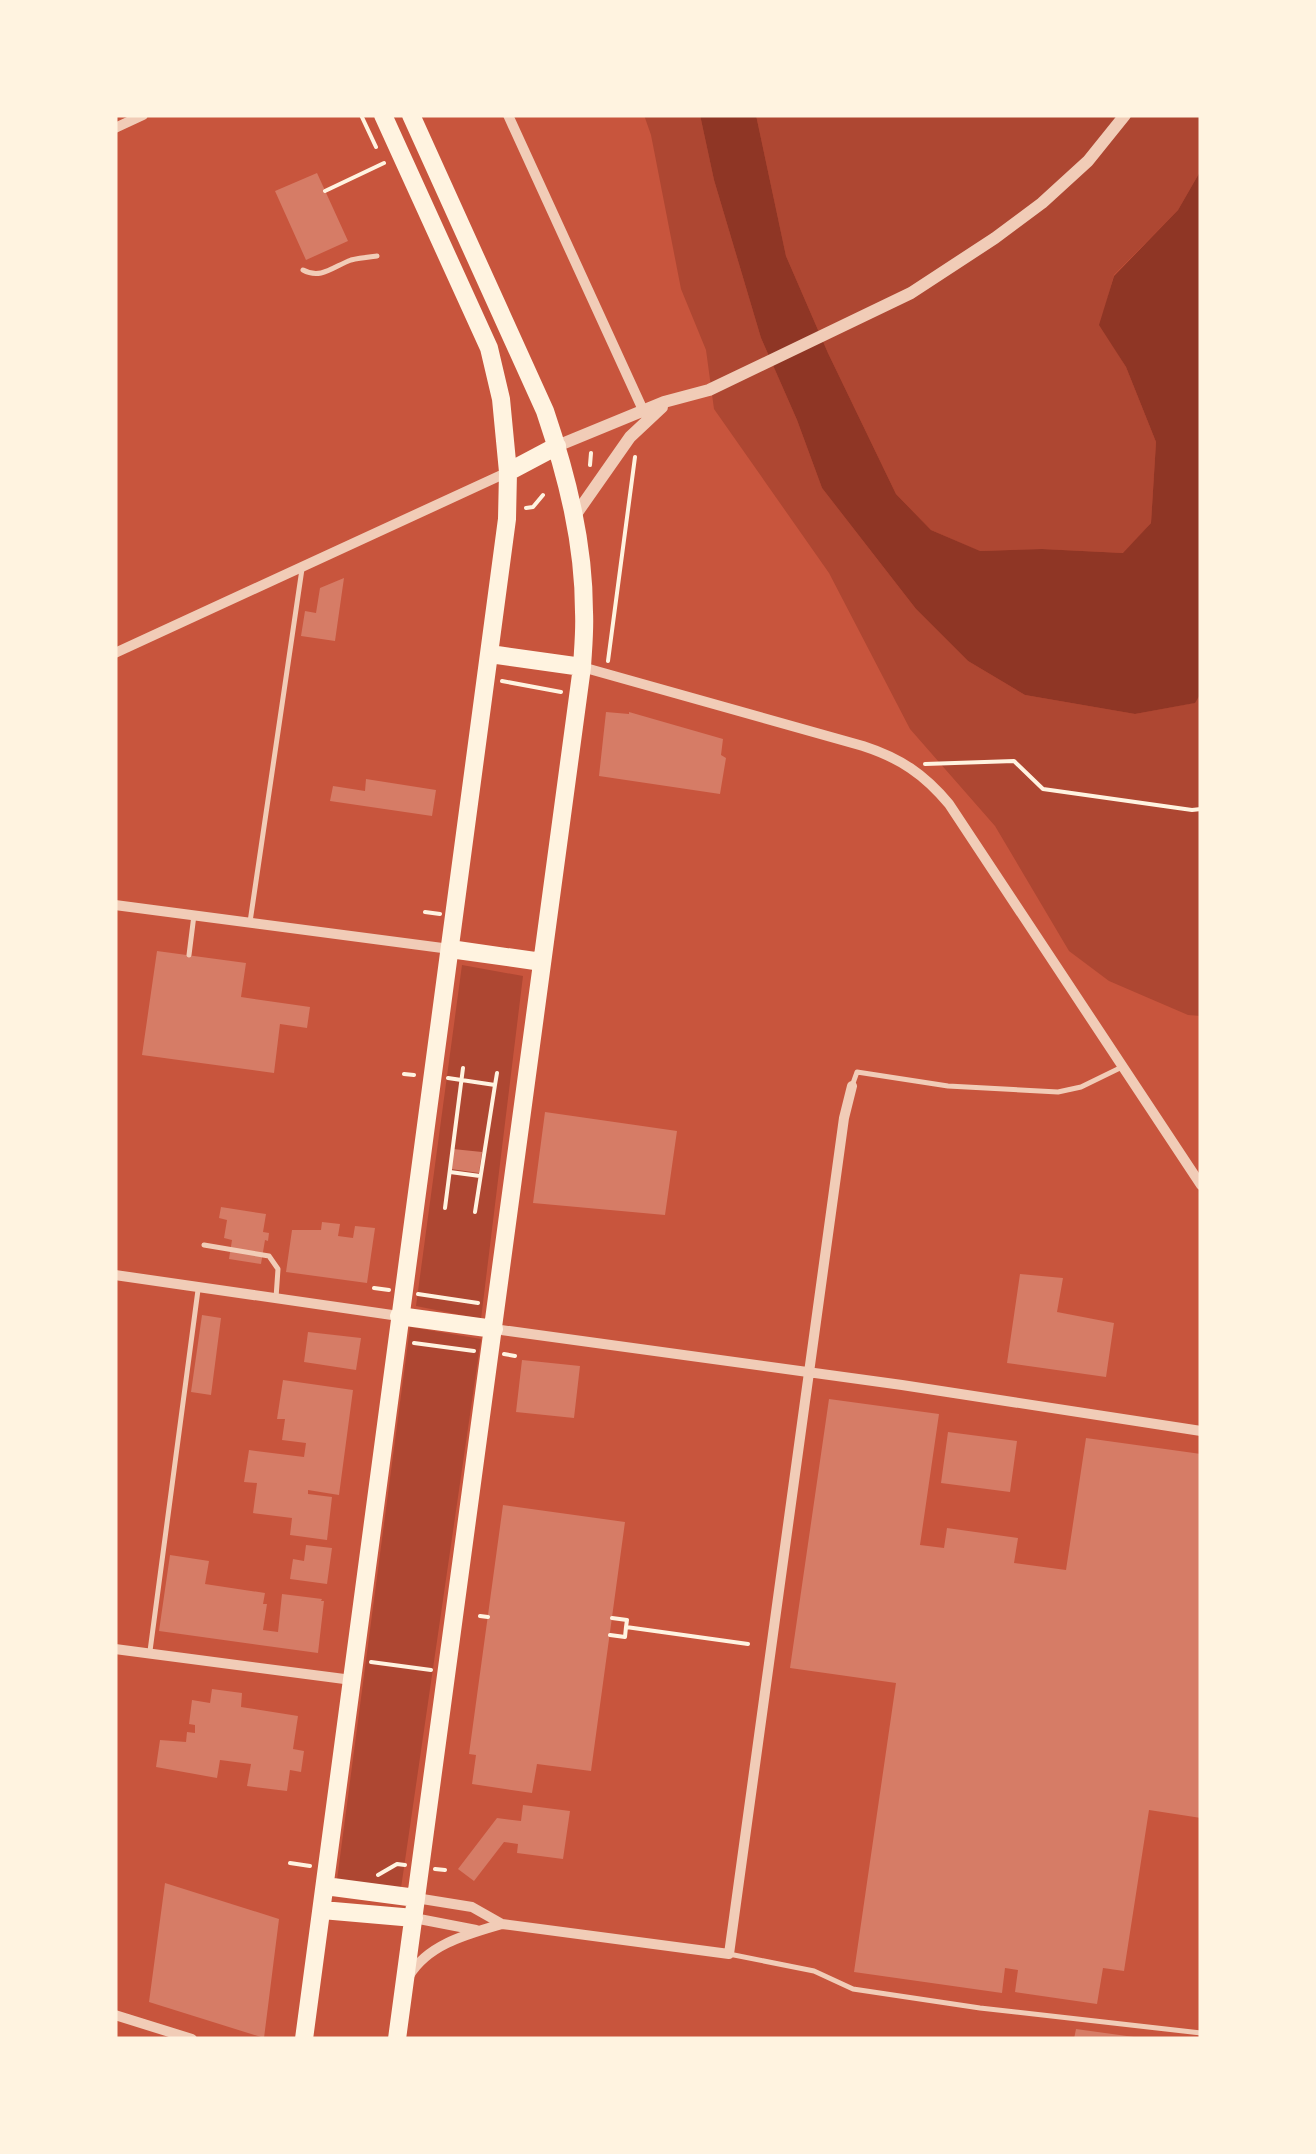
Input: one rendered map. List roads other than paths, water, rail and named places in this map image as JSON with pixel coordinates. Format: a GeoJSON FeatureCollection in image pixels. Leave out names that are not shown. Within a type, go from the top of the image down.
{"type":"FeatureCollection","features":[{"type":"Feature","properties":{"kind":"highway"},"geometry":{"type":"LineString","coordinates":[[304,2039],[487,678],[508,472],[501,399],[490,348],[382,115]]}},
{"type":"Feature","properties":{"kind":"highway"},"geometry":{"type":"LineString","coordinates":[[397,2039],[582,667],[584,613],[582,561],[558,446],[529,373],[411,115]]}},
{"type":"Feature","properties":{"kind":"highway"},"geometry":{"type":"LineString","coordinates":[[508,472],[558,446]]}},
{"type":"Feature","properties":{"kind":"highway"},"geometry":{"type":"LineString","coordinates":[[490,654],[582,667]]}},
{"type":"Feature","properties":{"kind":"highway"},"geometry":{"type":"LineString","coordinates":[[450,948],[542,962]]}},
{"type":"Feature","properties":{"kind":"highway"},"geometry":{"type":"LineString","coordinates":[[399,1316],[494,1329]]}},
{"type":"Feature","properties":{"kind":"highway"},"geometry":{"type":"LineString","coordinates":[[326,1877],[415,1908]]}},
{"type":"Feature","properties":{"kind":"highway"},"geometry":{"type":"LineString","coordinates":[[322,1910],[415,1908]]}},
{"type":"Feature","properties":{"kind":"street"},"geometry":{"type":"LineString","coordinates":[[115,128],[143,115]]}},
{"type":"Feature","properties":{"kind":"street"},"geometry":{"type":"LineString","coordinates":[[508,115],[644,410]]}},
{"type":"Feature","properties":{"kind":"street"},"geometry":{"type":"LineString","coordinates":[[558,446],[644,410],[714,388],[910,294],[1042,203],[1088,161],[1125,115]]}},
{"type":"Feature","properties":{"kind":"street"},"geometry":{"type":"LineString","coordinates":[[574,518],[630,438],[672,400]]}},
{"type":"Feature","properties":{"kind":"street"},"geometry":{"type":"LineString","coordinates":[[115,654],[508,472]]}},
{"type":"Feature","properties":{"kind":"street"},"geometry":{"type":"LineString","coordinates":[[582,667],[863,746],[897,758],[924,776],[949,804],[1201,1185]]}},
{"type":"Feature","properties":{"kind":"street"},"geometry":{"type":"LineString","coordinates":[[115,905],[450,948]]}},
{"type":"Feature","properties":{"kind":"street"},"geometry":{"type":"LineString","coordinates":[[415,1908],[472,1907],[502,1924],[729,1954],[844,1118],[852,1086]]}},
{"type":"Feature","properties":{"kind":"street"},"geometry":{"type":"LineString","coordinates":[[115,1275],[399,1316]]}},
{"type":"Feature","properties":{"kind":"street"},"geometry":{"type":"LineString","coordinates":[[494,1329],[1201,1431]]}},
{"type":"Feature","properties":{"kind":"street"},"geometry":{"type":"LineString","coordinates":[[115,1648],[352,1680]]}},
{"type":"Feature","properties":{"kind":"street"},"geometry":{"type":"LineString","coordinates":[[415,1908],[482,1930]]}},
{"type":"Feature","properties":{"kind":"street"},"geometry":{"type":"LineString","coordinates":[[404,1989],[412,1970],[428,1954],[454,1940],[502,1924]]}},
{"type":"Feature","properties":{"kind":"street"},"geometry":{"type":"LineString","coordinates":[[115,2014],[192,2039]]}},
{"type":"Feature","properties":{"kind":"street"},"geometry":{"type":"LineString","coordinates":[[152,2026],[155,2039]]}},
{"type":"Feature","properties":{"kind":"lane"},"geometry":{"type":"LineString","coordinates":[[303,270],[320,274],[353,259],[377,256]]}},
{"type":"Feature","properties":{"kind":"lane"},"geometry":{"type":"LineString","coordinates":[[250,922],[302,566]]}},
{"type":"Feature","properties":{"kind":"lane"},"geometry":{"type":"LineString","coordinates":[[188,955],[194,915]]}},
{"type":"Feature","properties":{"kind":"lane"},"geometry":{"type":"LineString","coordinates":[[852,1086],[856,1072],[948,1086],[1058,1092],[1081,1088],[1122,1067]]}},
{"type":"Feature","properties":{"kind":"lane"},"geometry":{"type":"LineString","coordinates":[[204,1245],[270,1256],[278,1269],[276,1298]]}},
{"type":"Feature","properties":{"kind":"lane"},"geometry":{"type":"LineString","coordinates":[[150,1653],[198,1287]]}},
{"type":"Feature","properties":{"kind":"lane"},"geometry":{"type":"LineString","coordinates":[[729,1954],[814,1971],[853,1989],[980,2008],[1201,2032]]}}]}
